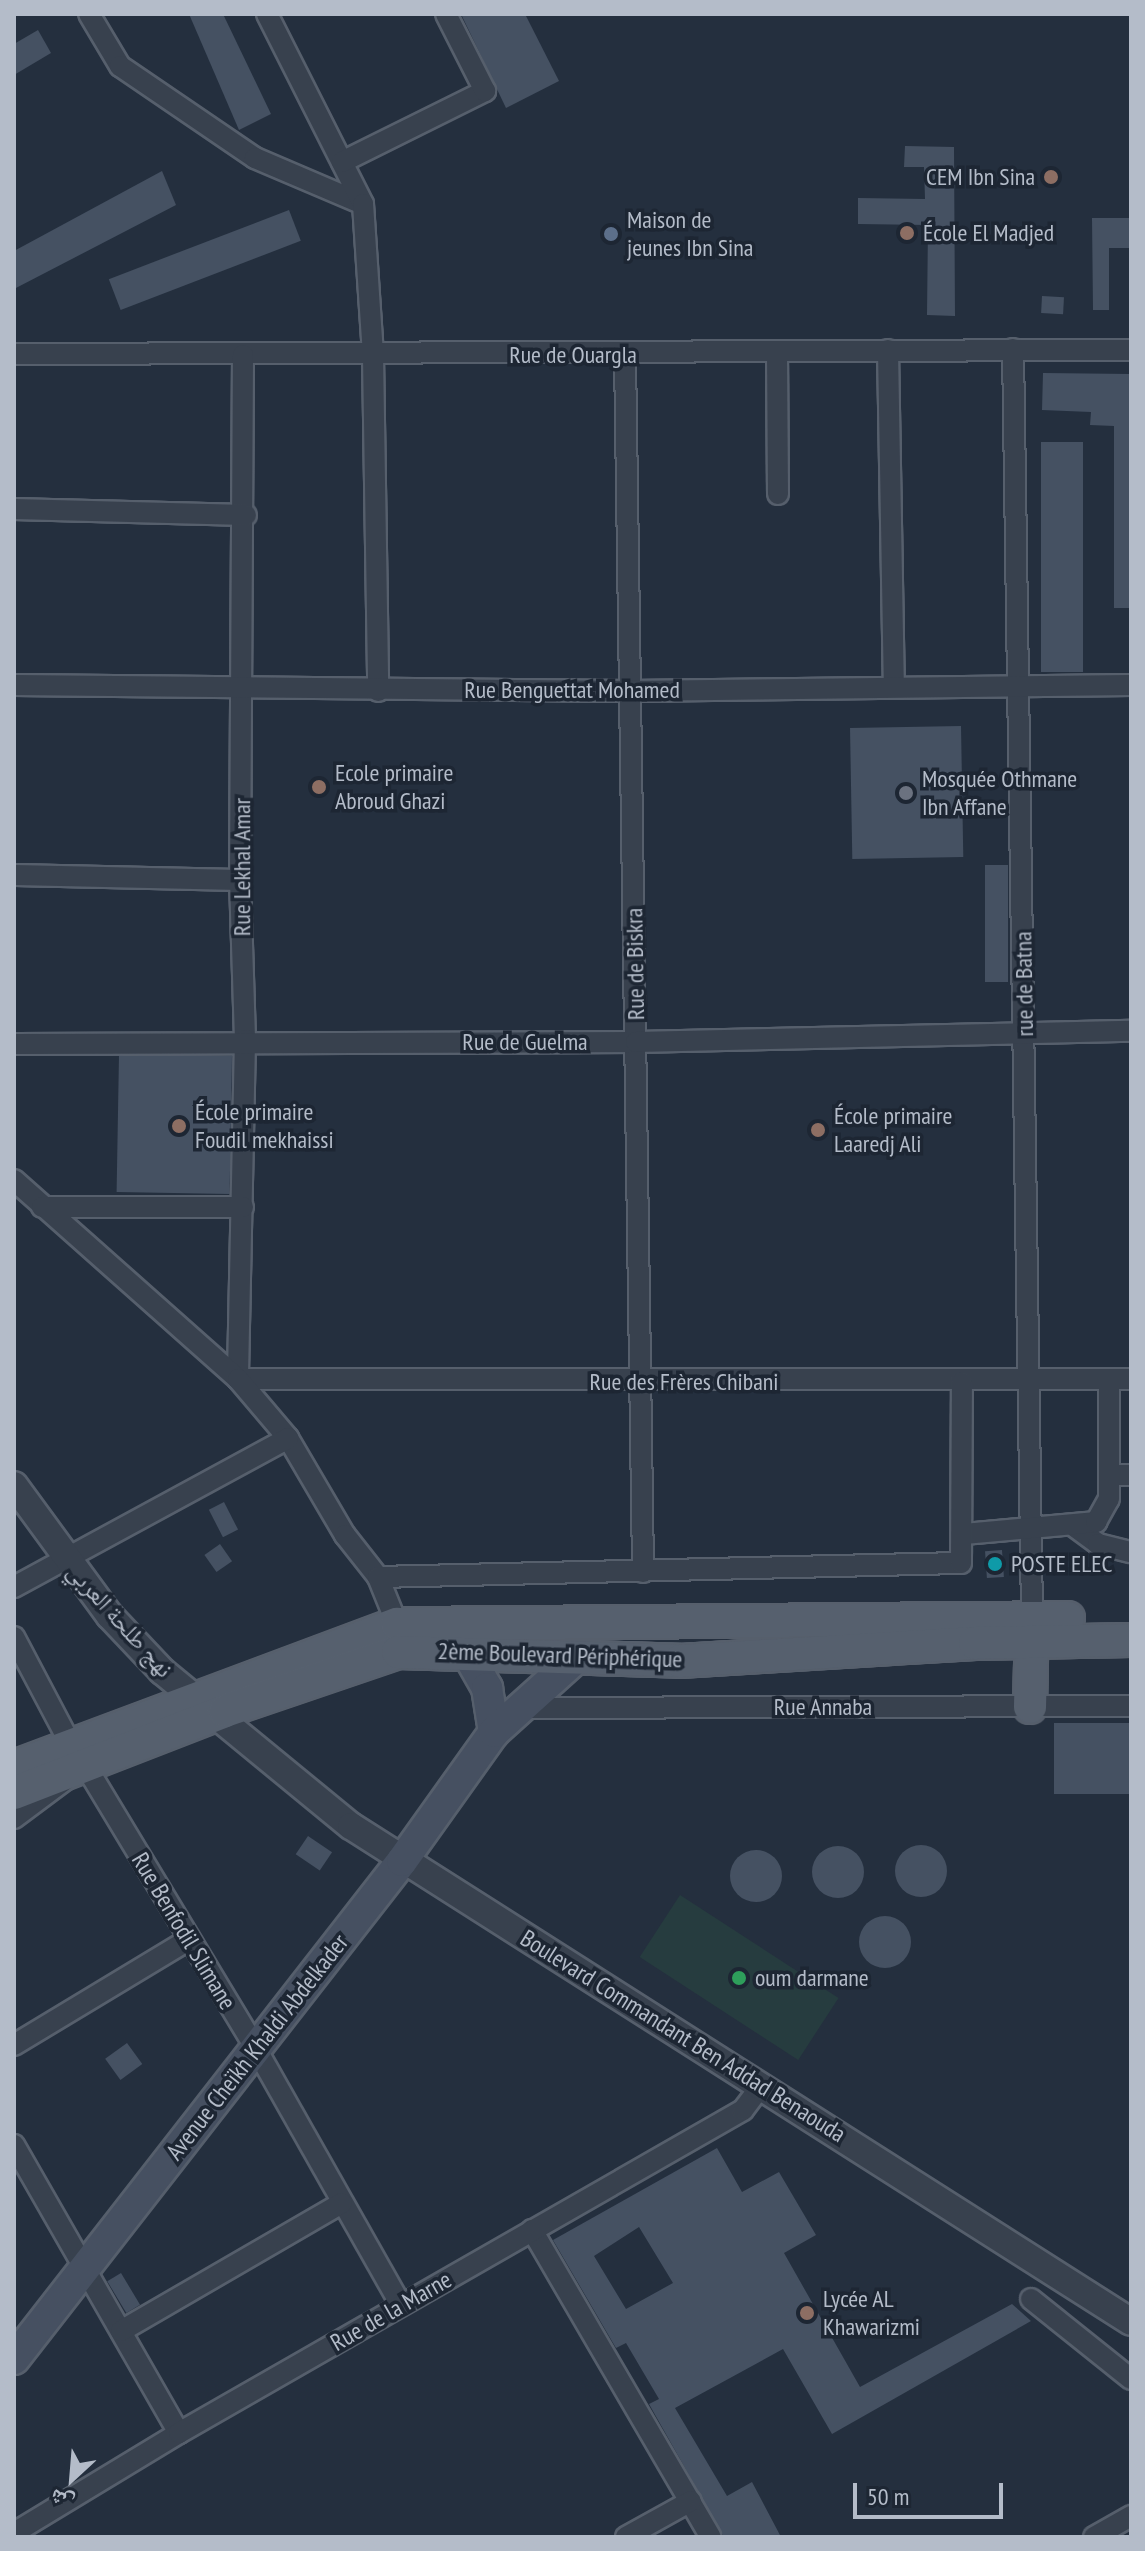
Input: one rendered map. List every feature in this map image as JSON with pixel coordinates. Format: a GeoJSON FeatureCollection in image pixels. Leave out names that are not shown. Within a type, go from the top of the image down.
{"type":"FeatureCollection","features":[{"type":"Feature","properties":{"kind":"main road","name":"2ème Boulevard Périphérique"},"geometry":{"type":"LineString","coordinates":[[197,1709],[398,1652],[466,1651],[575,1659],[680,1661],[1032,1630],[1131,1618]]}},
{"type":"Feature","properties":{"kind":"main road","name":"2ème Boulevard Périphérique"},"geometry":{"type":"LineString","coordinates":[[14,1793],[78,1755],[197,1709],[397,1624],[1032,1630],[1131,1640]]}},
{"type":"Feature","properties":{"kind":"main road"},"geometry":{"type":"LineString","coordinates":[[1030,1707],[1032,1630]]}},
{"type":"Feature","properties":{"kind":"main road"},"geometry":{"type":"LineString","coordinates":[[466,1651],[487,1688],[494,1732]]}},
{"type":"Feature","properties":{"kind":"main road","name":"Avenue Cheïkh Khaldi Abdelkader"},"geometry":{"type":"LineString","coordinates":[[14,2359],[402,1861],[494,1732],[515,1708],[575,1659]]}},
{"type":"Feature","properties":{"kind":"main road","name":"2ème Boulevard Périphérique"},"geometry":{"type":"LineString","coordinates":[[14,1767],[78,1755]]}},
{"type":"Feature","properties":{"kind":"street"},"geometry":{"type":"LineString","coordinates":[[89,14],[120,66],[255,158],[363,204]]}},
{"type":"Feature","properties":{"kind":"street"},"geometry":{"type":"LineString","coordinates":[[267,14],[363,204],[373,356],[378,691]]}},
{"type":"Feature","properties":{"kind":"street"},"geometry":{"type":"LineString","coordinates":[[342,162],[485,91],[446,14]]}},
{"type":"Feature","properties":{"kind":"street","name":"rue de Batna"},"geometry":{"type":"LineString","coordinates":[[1013,349],[1034,1530],[1032,1630]]}},
{"type":"Feature","properties":{"kind":"street"},"geometry":{"type":"LineString","coordinates":[[888,350],[894,687]]}},
{"type":"Feature","properties":{"kind":"street","name":"Rue de Ouargla"},"geometry":{"type":"LineString","coordinates":[[14,354],[373,356],[1131,350]]}},
{"type":"Feature","properties":{"kind":"street"},"geometry":{"type":"LineString","coordinates":[[777,352],[778,494]]}},
{"type":"Feature","properties":{"kind":"street","name":"Rue Lekhal Amar"},"geometry":{"type":"LineString","coordinates":[[238,1379],[245,1040],[240,880],[246,515],[243,355]]}},
{"type":"Feature","properties":{"kind":"street","name":"Rue de Biskra"},"geometry":{"type":"LineString","coordinates":[[625,355],[643,1572]]}},
{"type":"Feature","properties":{"kind":"street"},"geometry":{"type":"LineString","coordinates":[[14,509],[246,515]]}},
{"type":"Feature","properties":{"kind":"street","name":"Rue Benguettat Mohamed"},"geometry":{"type":"LineString","coordinates":[[14,685],[242,690],[630,691],[1131,685]]}},
{"type":"Feature","properties":{"kind":"street"},"geometry":{"type":"LineString","coordinates":[[14,875],[240,880]]}},
{"type":"Feature","properties":{"kind":"street","name":"Rue de Guelma"},"geometry":{"type":"LineString","coordinates":[[14,1044],[245,1040],[636,1042],[1131,1031]]}},
{"type":"Feature","properties":{"kind":"street"},"geometry":{"type":"LineString","coordinates":[[14,1180],[238,1379],[288,1438],[345,1535],[378,1577],[397,1624]]}},
{"type":"Feature","properties":{"kind":"street"},"geometry":{"type":"LineString","coordinates":[[42,1207],[243,1207]]}},
{"type":"Feature","properties":{"kind":"street","name":"Rue des Frères Chibani"},"geometry":{"type":"LineString","coordinates":[[238,1379],[642,1383],[1131,1379]]}},
{"type":"Feature","properties":{"kind":"street"},"geometry":{"type":"LineString","coordinates":[[964,1534],[1075,1527],[1096,1522],[1104,1513],[1109,1475],[1109,1379]]}},
{"type":"Feature","properties":{"kind":"street"},"geometry":{"type":"LineString","coordinates":[[378,1577],[961,1563],[964,1534],[962,1382]]}},
{"type":"Feature","properties":{"kind":"street"},"geometry":{"type":"LineString","coordinates":[[14,1587],[288,1438]]}},
{"type":"Feature","properties":{"kind":"street"},"geometry":{"type":"LineString","coordinates":[[1109,1475],[1131,1475]]}},
{"type":"Feature","properties":{"kind":"street","name":"نهج طلحة العربي"},"geometry":{"type":"LineString","coordinates":[[14,1485],[60,1562],[197,1709],[242,1741]]}},
{"type":"Feature","properties":{"kind":"street"},"geometry":{"type":"LineString","coordinates":[[14,1504],[60,1562]]}},
{"type":"Feature","properties":{"kind":"street"},"geometry":{"type":"LineString","coordinates":[[1075,1527],[1098,1544],[1131,1552]]}},
{"type":"Feature","properties":{"kind":"street","name":"Rue Benfodil Slimane"},"geometry":{"type":"LineString","coordinates":[[14,1637],[78,1755],[255,2047],[401,2305]]}},
{"type":"Feature","properties":{"kind":"street","name":"Rue Annaba"},"geometry":{"type":"LineString","coordinates":[[515,1708],[1131,1706]]}},
{"type":"Feature","properties":{"kind":"street","name":"Boulevard Commandant Ben Addad Benaouda"},"geometry":{"type":"LineString","coordinates":[[242,1741],[402,1861],[762,2085],[1131,2322]]}},
{"type":"Feature","properties":{"kind":"street"},"geometry":{"type":"LineString","coordinates":[[14,1818],[78,1755]]}},
{"type":"Feature","properties":{"kind":"street"},"geometry":{"type":"LineString","coordinates":[[14,2045],[190,1939]]}},
{"type":"Feature","properties":{"kind":"street","name":"Rue de la Marne"},"geometry":{"type":"LineString","coordinates":[[14,2533],[179,2433],[743,2110],[762,2085]]}},
{"type":"Feature","properties":{"kind":"street"},"geometry":{"type":"LineString","coordinates":[[14,2145],[88,2267],[179,2433]]}},
{"type":"Feature","properties":{"kind":"street"},"geometry":{"type":"LineString","coordinates":[[121,2331],[342,2203]]}},
{"type":"Feature","properties":{"kind":"street"},"geometry":{"type":"LineString","coordinates":[[532,2230],[711,2537]]}},
{"type":"Feature","properties":{"kind":"street"},"geometry":{"type":"LineString","coordinates":[[1031,2299],[1131,2379]]}},
{"type":"Feature","properties":{"kind":"street"},"geometry":{"type":"LineString","coordinates":[[626,2537],[691,2501]]}},
{"type":"Feature","properties":{"kind":"street"},"geometry":{"type":"LineString","coordinates":[[1094,2537],[1131,2516]]}},
{"type":"Feature","properties":{"kind":"green space","name":"oum darmane"},"geometry":{"type":"Polygon","coordinates":[[[680,1895],[839,1998],[798,2060],[640,1957],[680,1895]]]}},
{"type":"Feature","properties":{"kind":"building"},"geometry":{"type":"Polygon","coordinates":[[[189,14],[223,14],[271,114],[239,130],[189,14]]]}},
{"type":"Feature","properties":{"kind":"building"},"geometry":{"type":"Polygon","coordinates":[[[461,14],[525,14],[559,81],[506,108],[461,14]]]}},
{"type":"Feature","properties":{"kind":"building"},"geometry":{"type":"Polygon","coordinates":[[[38,30],[51,53],[14,75],[14,44],[38,30]]]}},
{"type":"Feature","properties":{"kind":"building"},"geometry":{"type":"Polygon","coordinates":[[[905,146],[954,147],[955,316],[927,315],[928,225],[858,224],[858,198],[925,199],[924,167],[904,167],[905,146]]]}},
{"type":"Feature","properties":{"kind":"building"},"geometry":{"type":"Polygon","coordinates":[[[162,171],[176,205],[14,289],[14,251],[162,171]]]}},
{"type":"Feature","properties":{"kind":"building"},"geometry":{"type":"Polygon","coordinates":[[[289,210],[301,241],[121,310],[109,279],[289,210]]]}},
{"type":"Feature","properties":{"kind":"building"},"geometry":{"type":"Polygon","coordinates":[[[1092,218],[1131,218],[1131,248],[1109,248],[1109,310],[1093,310],[1092,218]]]}},
{"type":"Feature","properties":{"kind":"building"},"geometry":{"type":"Polygon","coordinates":[[[1042,296],[1064,297],[1063,314],[1041,313],[1042,296]]]}},
{"type":"Feature","properties":{"kind":"building"},"geometry":{"type":"Polygon","coordinates":[[[1043,373],[1131,374],[1131,608],[1114,608],[1114,426],[1090,425],[1091,412],[1042,410],[1043,373]]]}},
{"type":"Feature","properties":{"kind":"building"},"geometry":{"type":"Polygon","coordinates":[[[1041,442],[1083,442],[1083,672],[1041,672],[1041,442]]]}},
{"type":"Feature","properties":{"kind":"building","name":"Mosquée Othmane Ibn Affane"},"geometry":{"type":"Polygon","coordinates":[[[961,726],[963,857],[852,859],[850,728],[961,726]]]}},
{"type":"Feature","properties":{"kind":"building"},"geometry":{"type":"Polygon","coordinates":[[[985,865],[1008,865],[1008,982],[985,982],[985,865]]]}},
{"type":"Feature","properties":{"kind":"building","name":"École primaire Foudil mekhaissi"},"geometry":{"type":"Polygon","coordinates":[[[119,1054],[232,1056],[230,1194],[117,1192],[119,1054]]]}},
{"type":"Feature","properties":{"kind":"building"},"geometry":{"type":"Polygon","coordinates":[[[224,1502],[238,1530],[223,1537],[209,1510],[224,1502]]]}},
{"type":"Feature","properties":{"kind":"building"},"geometry":{"type":"Polygon","coordinates":[[[220,1544],[232,1561],[216,1572],[204,1555],[220,1544]]]}},
{"type":"Feature","properties":{"kind":"building","name":"POSTE ELEC"},"geometry":{"type":"Polygon","coordinates":[[[1002,1550],[1004,1577],[987,1578],[985,1551],[1002,1550]]]}},
{"type":"Feature","properties":{"kind":"building"},"geometry":{"type":"Polygon","coordinates":[[[1054,1723],[1131,1723],[1131,1794],[1054,1794],[1054,1723]]]}},
{"type":"Feature","properties":{"kind":"building"},"geometry":{"type":"Polygon","coordinates":[[[308,1836],[332,1852],[320,1870],[296,1854],[308,1836]]]}},
{"type":"Feature","properties":{"kind":"building"},"geometry":{"type":"Polygon","coordinates":[[[921,1845],[940,1852],[947,1871],[940,1890],[921,1897],[902,1890],[895,1871],[902,1852],[921,1845]]]}},
{"type":"Feature","properties":{"kind":"building"},"geometry":{"type":"Polygon","coordinates":[[[838,1846],[857,1853],[864,1872],[857,1891],[838,1898],[819,1891],[812,1872],[819,1853],[838,1846]]]}},
{"type":"Feature","properties":{"kind":"building"},"geometry":{"type":"Polygon","coordinates":[[[756,1850],[775,1857],[782,1876],[775,1895],[756,1902],[737,1895],[730,1876],[737,1857],[756,1850]]]}},
{"type":"Feature","properties":{"kind":"building"},"geometry":{"type":"Polygon","coordinates":[[[885,1916],[904,1923],[911,1942],[904,1961],[885,1968],[866,1961],[859,1942],[866,1923],[885,1916]]]}},
{"type":"Feature","properties":{"kind":"building"},"geometry":{"type":"Polygon","coordinates":[[[127,2043],[142,2064],[120,2080],[105,2059],[127,2043]]]}},
{"type":"Feature","properties":{"kind":"building"},"geometry":{"type":"Polygon","coordinates":[[[717,2148],[742,2192],[779,2172],[816,2235],[784,2253],[860,2387],[1012,2304],[1031,2321],[832,2434],[783,2349],[675,2408],[727,2496],[752,2482],[781,2537],[724,2537],[649,2404],[659,2399],[626,2343],[616,2348],[553,2240],[717,2148]],[[639,2227],[594,2256],[626,2309],[673,2283],[639,2227]]]}},
{"type":"Feature","properties":{"kind":"building"},"geometry":{"type":"Polygon","coordinates":[[[121,2273],[140,2305],[126,2313],[107,2281],[121,2273]]]}},
{"type":"Feature","properties":{"kind":"place","name":"CEM Ibn Sina"},"geometry":{"type":"Point","coordinates":[1051,177]}},
{"type":"Feature","properties":{"kind":"place","name":"École El Madjed"},"geometry":{"type":"Point","coordinates":[907,233]}},
{"type":"Feature","properties":{"kind":"place","name":"Maison de jeunes Ibn Sina"},"geometry":{"type":"Point","coordinates":[611,234]}},
{"type":"Feature","properties":{"kind":"place","name":"Ecole primaire Abroud Ghazi"},"geometry":{"type":"Point","coordinates":[319,787]}},
{"type":"Feature","properties":{"kind":"place","name":"Mosquée Othmane Ibn Affane"},"geometry":{"type":"Point","coordinates":[906,793]}},
{"type":"Feature","properties":{"kind":"place","name":"École primaire Foudil mekhaissi"},"geometry":{"type":"Point","coordinates":[179,1126]}},
{"type":"Feature","properties":{"kind":"place","name":"École primaire Laaredj Ali"},"geometry":{"type":"Point","coordinates":[818,1130]}},
{"type":"Feature","properties":{"kind":"place","name":"POSTE ELEC"},"geometry":{"type":"Point","coordinates":[995,1564]}},
{"type":"Feature","properties":{"kind":"place","name":"oum darmane"},"geometry":{"type":"Point","coordinates":[739,1978]}},
{"type":"Feature","properties":{"kind":"place","name":"Lycée AL Khawarizmi"},"geometry":{"type":"Point","coordinates":[807,2313]}}]}
